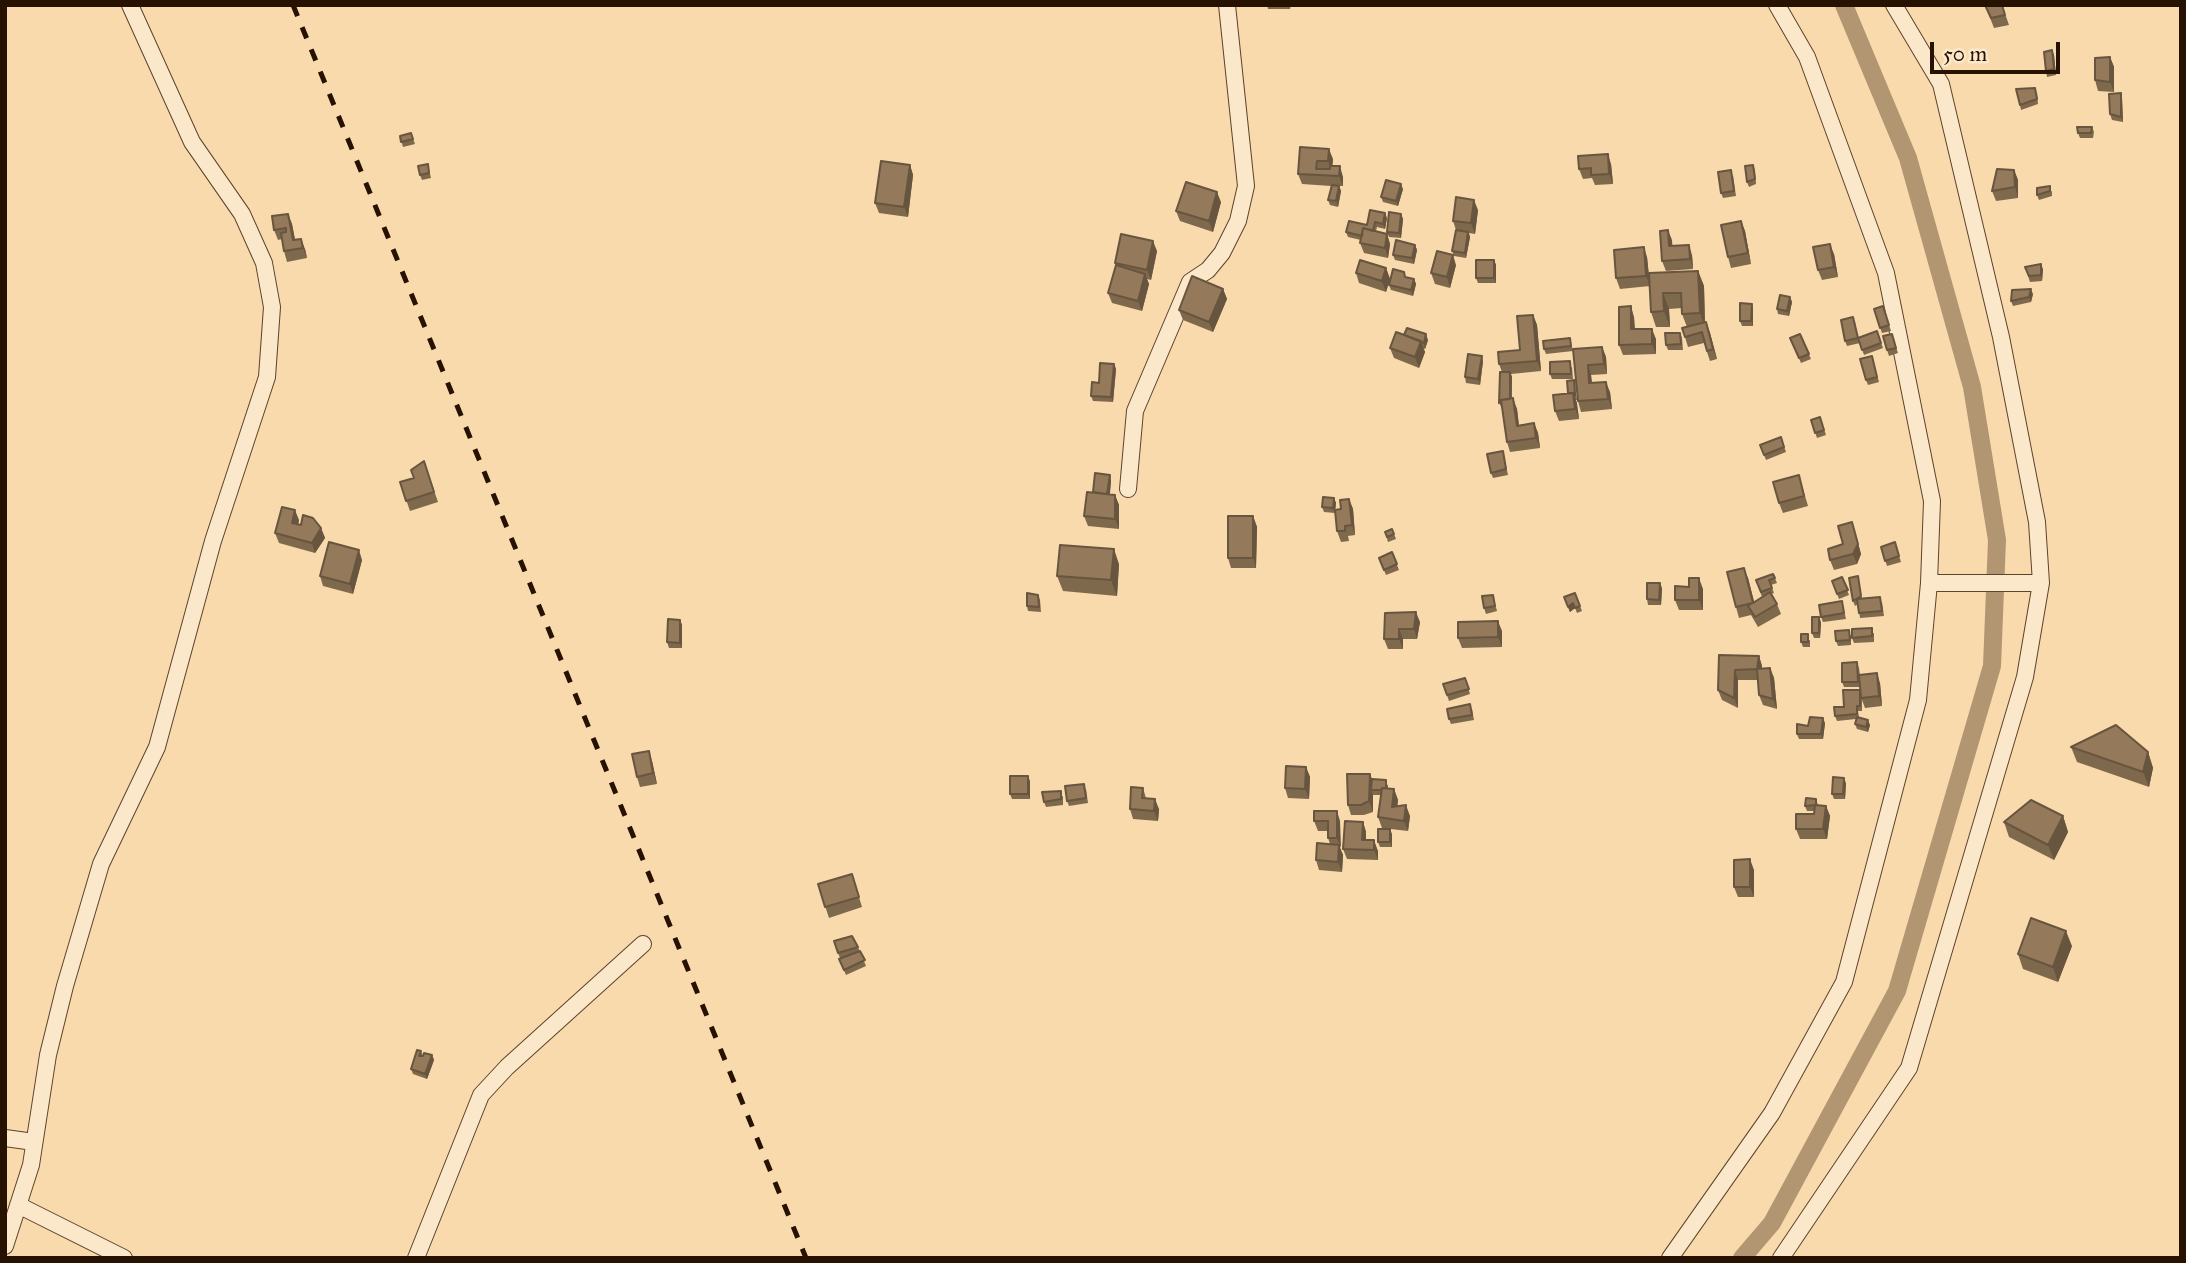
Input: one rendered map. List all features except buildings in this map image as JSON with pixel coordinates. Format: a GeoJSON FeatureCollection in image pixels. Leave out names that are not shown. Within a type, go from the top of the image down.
{"type":"FeatureCollection","features":[{"type":"Feature","properties":{"kind":"street"},"geometry":{"type":"LineString","coordinates":[[5,1246],[31,1165],[48,1055],[101,864],[157,747],[213,541],[267,377],[272,307],[264,263],[242,214],[192,142],[130,5]]}},
{"type":"Feature","properties":{"kind":"street"},"geometry":{"type":"LineString","coordinates":[[1128,489],[1135,411],[1190,282],[1208,270],[1222,253],[1238,221],[1246,186],[1227,5]]}},
{"type":"Feature","properties":{"kind":"street"},"geometry":{"type":"LineString","coordinates":[[1670,1258],[1772,1113],[1844,982],[1918,699],[1935,582],[1932,501],[1886,273],[1807,57],[1777,5]]}},
{"type":"Feature","properties":{"kind":"street"},"geometry":{"type":"LineString","coordinates":[[1781,1258],[1909,1068],[2025,677],[2035,582],[2036,522],[2001,337],[1941,84],[1894,5]]}},
{"type":"Feature","properties":{"kind":"street"},"geometry":{"type":"LineString","coordinates":[[1935,582],[2035,582]]}},
{"type":"Feature","properties":{"kind":"street"},"geometry":{"type":"LineString","coordinates":[[415,1258],[481,1095],[507,1067],[643,944]]}},
{"type":"Feature","properties":{"kind":"street"},"geometry":{"type":"LineString","coordinates":[[5,1138],[34,1142]]}},
{"type":"Feature","properties":{"kind":"street"},"geometry":{"type":"LineString","coordinates":[[18,1205],[124,1258]]}},
{"type":"Feature","properties":{"kind":"waterway"},"geometry":{"type":"LineString","coordinates":[[1742,1258],[1772,1223],[1897,991],[1992,666],[1997,540],[1972,387],[1908,158],[1844,5]]}},
{"type":"Feature","properties":{"kind":"railway"},"geometry":{"type":"LineString","coordinates":[[293,5],[806,1258]]}}]}
